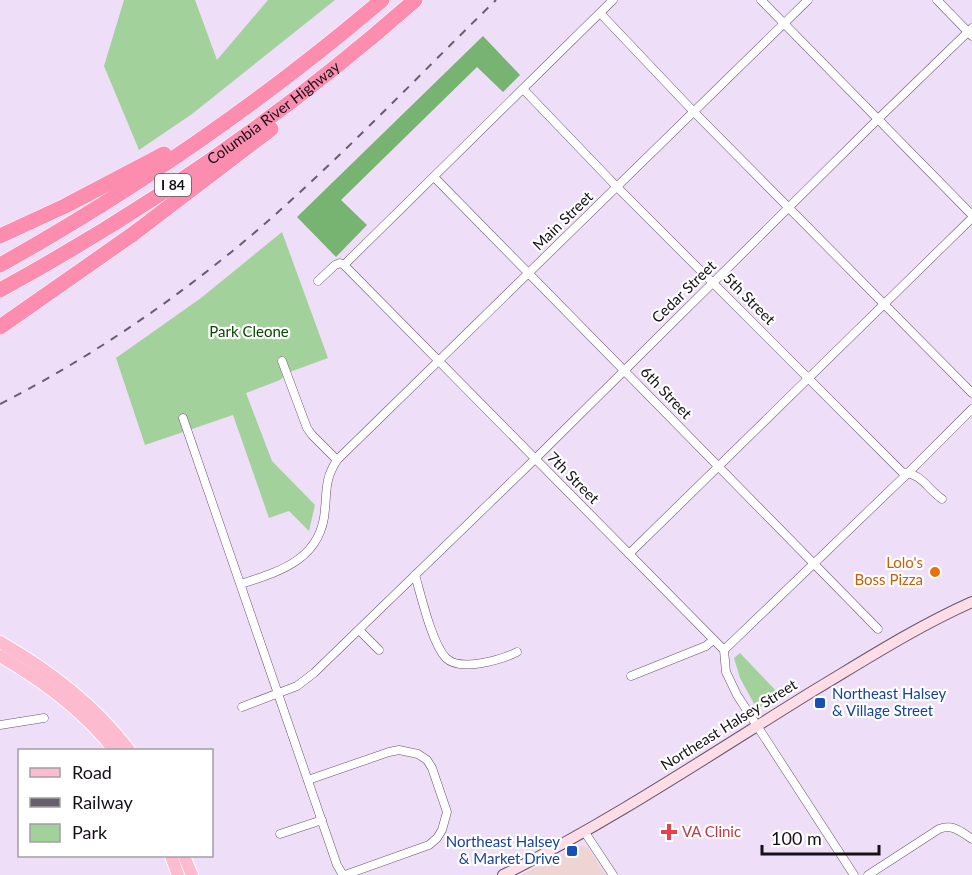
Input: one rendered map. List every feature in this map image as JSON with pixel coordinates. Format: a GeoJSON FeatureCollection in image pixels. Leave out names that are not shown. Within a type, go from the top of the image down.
{"type":"FeatureCollection","features":[{"type":"Feature","properties":{"kind":"highway","name":"Columbia River Highway"},"geometry":{"type":"LineString","coordinates":[[0,265],[113,198],[231,119],[314,57],[382,0]]}},
{"type":"Feature","properties":{"kind":"highway","name":"Columbia River Highway"},"geometry":{"type":"LineString","coordinates":[[0,290],[87,240],[171,187],[254,129],[337,66],[415,0]]}},
{"type":"Feature","properties":{"kind":"highway"},"geometry":{"type":"LineString","coordinates":[[0,327],[68,282],[215,173],[283,119],[337,66]]}},
{"type":"Feature","properties":{"kind":"highway"},"geometry":{"type":"LineString","coordinates":[[0,236],[65,206],[231,119]]}},
{"type":"Feature","properties":{"kind":"main road","name":"Northeast Halsey Street"},"geometry":{"type":"LineString","coordinates":[[503,875],[584,831],[914,630],[972,602]]}},
{"type":"Feature","properties":{"kind":"main road"},"geometry":{"type":"LineString","coordinates":[[0,642],[44,669],[77,695],[107,724],[128,749]]}},
{"type":"Feature","properties":{"kind":"main road"},"geometry":{"type":"LineString","coordinates":[[0,656],[38,679],[64,699],[113,749]]}},
{"type":"Feature","properties":{"kind":"main road"},"geometry":{"type":"LineString","coordinates":[[172,857],[178,875]]}},
{"type":"Feature","properties":{"kind":"main road"},"geometry":{"type":"LineString","coordinates":[[185,857],[192,875]]}},
{"type":"Feature","properties":{"kind":"street"},"geometry":{"type":"LineString","coordinates":[[318,281],[335,265],[340,263],[344,265],[613,0]]}},
{"type":"Feature","properties":{"kind":"street"},"geometry":{"type":"LineString","coordinates":[[629,554],[972,217],[761,0]]}},
{"type":"Feature","properties":{"kind":"street","name":"Main Street"},"geometry":{"type":"LineString","coordinates":[[337,460],[808,0]]}},
{"type":"Feature","properties":{"kind":"street"},"geometry":{"type":"LineString","coordinates":[[937,0],[971,32]]}},
{"type":"Feature","properties":{"kind":"street"},"geometry":{"type":"LineString","coordinates":[[600,13],[694,112],[972,393]]}},
{"type":"Feature","properties":{"kind":"street","name":"Cedar Street"},"geometry":{"type":"LineString","coordinates":[[242,707],[297,686],[314,674],[535,459],[876,120],[971,32]]}},
{"type":"Feature","properties":{"kind":"street","name":"5th Street"},"geometry":{"type":"LineString","coordinates":[[523,89],[617,187],[902,472],[918,475],[931,491],[942,499]]}},
{"type":"Feature","properties":{"kind":"street","name":"6th Street"},"geometry":{"type":"LineString","coordinates":[[434,177],[878,629]]}},
{"type":"Feature","properties":{"kind":"street","name":"7th Street"},"geometry":{"type":"LineString","coordinates":[[344,265],[723,650]]}},
{"type":"Feature","properties":{"kind":"street"},"geometry":{"type":"LineString","coordinates":[[241,584],[288,567],[309,549],[323,524],[326,507],[325,488],[337,460],[308,428],[282,361]]}},
{"type":"Feature","properties":{"kind":"street"},"geometry":{"type":"LineString","coordinates":[[854,875],[731,685],[726,672],[723,650],[972,409]]}},
{"type":"Feature","properties":{"kind":"street"},"geometry":{"type":"LineString","coordinates":[[183,418],[241,584],[278,694],[308,780],[322,820],[344,875],[429,845],[437,838],[446,821],[447,812],[441,790],[427,760],[418,754],[399,750],[308,780]]}},
{"type":"Feature","properties":{"kind":"street"},"geometry":{"type":"LineString","coordinates":[[415,575],[433,632],[446,659],[460,664],[470,664],[502,659],[517,652]]}},
{"type":"Feature","properties":{"kind":"street"},"geometry":{"type":"LineString","coordinates":[[359,630],[380,650]]}},
{"type":"Feature","properties":{"kind":"street"},"geometry":{"type":"LineString","coordinates":[[631,676],[713,640]]}},
{"type":"Feature","properties":{"kind":"street"},"geometry":{"type":"LineString","coordinates":[[0,724],[44,718]]}},
{"type":"Feature","properties":{"kind":"street"},"geometry":{"type":"LineString","coordinates":[[280,834],[322,820]]}},
{"type":"Feature","properties":{"kind":"street"},"geometry":{"type":"LineString","coordinates":[[868,875],[939,829],[948,826],[956,828],[972,839]]}},
{"type":"Feature","properties":{"kind":"street"},"geometry":{"type":"LineString","coordinates":[[584,831],[613,875]]}},
{"type":"Feature","properties":{"kind":"shaded area"},"geometry":{"type":"Polygon","coordinates":[[[580,845],[588,848],[606,875],[521,875],[580,845]]]}},
{"type":"Feature","properties":{"kind":"green space"},"geometry":{"type":"Polygon","coordinates":[[[124,0],[195,0],[217,60],[268,0],[335,0],[192,114],[139,150],[104,66],[124,0]]]}},
{"type":"Feature","properties":{"kind":"green space"},"geometry":{"type":"Polygon","coordinates":[[[483,36],[520,75],[503,92],[477,67],[341,200],[367,225],[336,257],[297,217],[483,36]]]}},
{"type":"Feature","properties":{"kind":"green space","name":"Park Cleone"},"geometry":{"type":"Polygon","coordinates":[[[282,232],[328,358],[287,373],[280,380],[246,393],[272,461],[315,505],[309,531],[289,511],[269,518],[233,415],[145,445],[116,358],[201,298],[282,232]]]}},
{"type":"Feature","properties":{"kind":"green space"},"geometry":{"type":"Polygon","coordinates":[[[740,653],[780,695],[757,709],[740,678],[734,658],[740,653]]]}},
{"type":"Feature","properties":{"kind":"railway"},"geometry":{"type":"LineString","coordinates":[[0,404],[67,367],[131,326],[193,282],[253,234],[316,178],[496,0]]}},
{"type":"Feature","properties":{"kind":"place","name":"Lolo's Boss Pizza"},"geometry":{"type":"Point","coordinates":[935,572]}},
{"type":"Feature","properties":{"kind":"place","name":"Northeast Halsey & Village Street"},"geometry":{"type":"Point","coordinates":[820,703]}},
{"type":"Feature","properties":{"kind":"place","name":"VA Clinic"},"geometry":{"type":"Point","coordinates":[669,832]}},
{"type":"Feature","properties":{"kind":"place","name":"Northeast Halsey & Market Drive"},"geometry":{"type":"Point","coordinates":[572,851]}}]}
